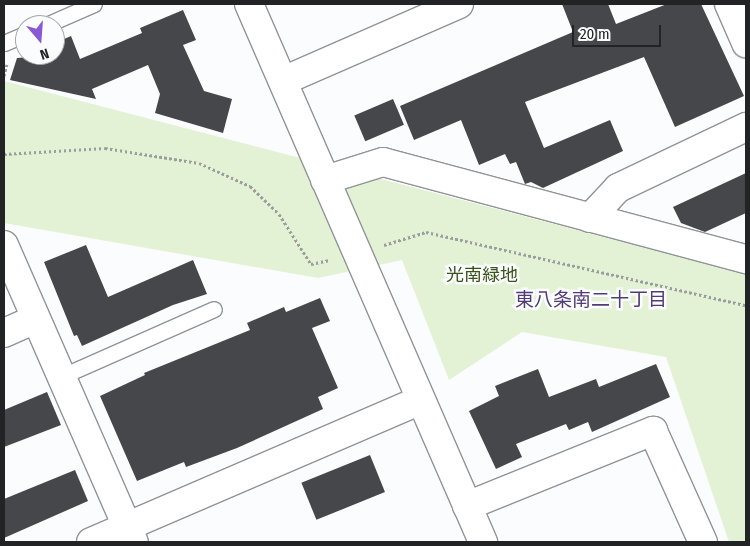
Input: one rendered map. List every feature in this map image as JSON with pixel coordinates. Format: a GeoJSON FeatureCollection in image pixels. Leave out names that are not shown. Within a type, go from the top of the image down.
{"type":"FeatureCollection","features":[{"type":"Feature","properties":{"kind":"street"},"geometry":{"type":"LineString","coordinates":[[249,4],[419,401],[483,542]]}},
{"type":"Feature","properties":{"kind":"street"},"geometry":{"type":"LineString","coordinates":[[283,81],[459,4]]}},
{"type":"Feature","properties":{"kind":"street"},"geometry":{"type":"LineString","coordinates":[[729,4],[746,43]]}},
{"type":"Feature","properties":{"kind":"street"},"geometry":{"type":"LineString","coordinates":[[590,218],[618,188],[746,127]]}},
{"type":"Feature","properties":{"kind":"street"},"geometry":{"type":"LineString","coordinates":[[325,180],[383,162],[746,259]]}},
{"type":"Feature","properties":{"kind":"street"},"geometry":{"type":"LineString","coordinates":[[4,245],[130,535]]}},
{"type":"Feature","properties":{"kind":"street"},"geometry":{"type":"LineString","coordinates":[[4,333],[35,319]]}},
{"type":"Feature","properties":{"kind":"street"},"geometry":{"type":"LineString","coordinates":[[91,542],[130,535],[419,401]]}},
{"type":"Feature","properties":{"kind":"street"},"geometry":{"type":"LineString","coordinates":[[468,506],[653,431],[703,542]]}},
{"type":"Feature","properties":{"kind":"lane"},"geometry":{"type":"LineString","coordinates":[[65,17],[94,4]]}},
{"type":"Feature","properties":{"kind":"lane"},"geometry":{"type":"LineString","coordinates":[[60,377],[214,309]]}},
{"type":"Feature","properties":{"kind":"green space","name":"光南緑地"},"geometry":{"type":"Polygon","coordinates":[[[4,81],[746,274],[746,542],[729,542],[666,357],[522,332],[449,380],[402,260],[318,278],[4,223],[4,81]]]}},
{"type":"Feature","properties":{"kind":"building"},"geometry":{"type":"Polygon","coordinates":[[[562,4],[608,4],[616,24],[667,4],[701,4],[744,96],[675,127],[644,57],[525,102],[544,148],[610,120],[623,151],[543,188],[531,182],[525,184],[516,162],[510,164],[505,154],[479,165],[461,120],[414,140],[400,106],[573,32],[562,4]]]}},
{"type":"Feature","properties":{"kind":"building"},"geometry":{"type":"Polygon","coordinates":[[[183,10],[196,40],[183,45],[204,91],[232,99],[223,133],[155,113],[160,94],[148,65],[92,89],[96,99],[10,80],[15,64],[65,65],[65,39],[71,36],[80,59],[142,33],[140,28],[183,10]]]}},
{"type":"Feature","properties":{"kind":"building"},"geometry":{"type":"Polygon","coordinates":[[[393,99],[404,125],[365,141],[354,115],[393,99]]]}},
{"type":"Feature","properties":{"kind":"building"},"geometry":{"type":"Polygon","coordinates":[[[746,173],[746,213],[705,232],[681,223],[673,207],[746,173]]]}},
{"type":"Feature","properties":{"kind":"building"},"geometry":{"type":"Polygon","coordinates":[[[86,245],[108,297],[193,260],[207,294],[173,305],[82,346],[77,335],[74,336],[44,262],[86,245]]]}},
{"type":"Feature","properties":{"kind":"building"},"geometry":{"type":"Polygon","coordinates":[[[320,298],[330,321],[312,328],[338,388],[318,397],[323,409],[237,448],[186,467],[184,462],[137,481],[100,396],[145,375],[144,373],[250,330],[247,323],[284,307],[286,312],[320,298]]]}},
{"type":"Feature","properties":{"kind":"building"},"geometry":{"type":"Polygon","coordinates":[[[656,364],[670,397],[592,432],[588,422],[569,430],[566,424],[516,444],[522,457],[496,469],[469,411],[499,396],[495,386],[538,369],[549,397],[596,379],[599,387],[656,364]]]}},
{"type":"Feature","properties":{"kind":"building"},"geometry":{"type":"Polygon","coordinates":[[[47,392],[61,425],[4,447],[4,410],[47,392]]]}},
{"type":"Feature","properties":{"kind":"building"},"geometry":{"type":"Polygon","coordinates":[[[370,455],[385,492],[316,520],[301,483],[370,455]]]}},
{"type":"Feature","properties":{"kind":"building"},"geometry":{"type":"Polygon","coordinates":[[[75,470],[88,501],[4,538],[4,499],[75,470]]]}},
{"type":"Feature","properties":{"kind":"district","name":"東八条南二十丁目"},"geometry":{"type":"Point","coordinates":[591,300]}}]}
